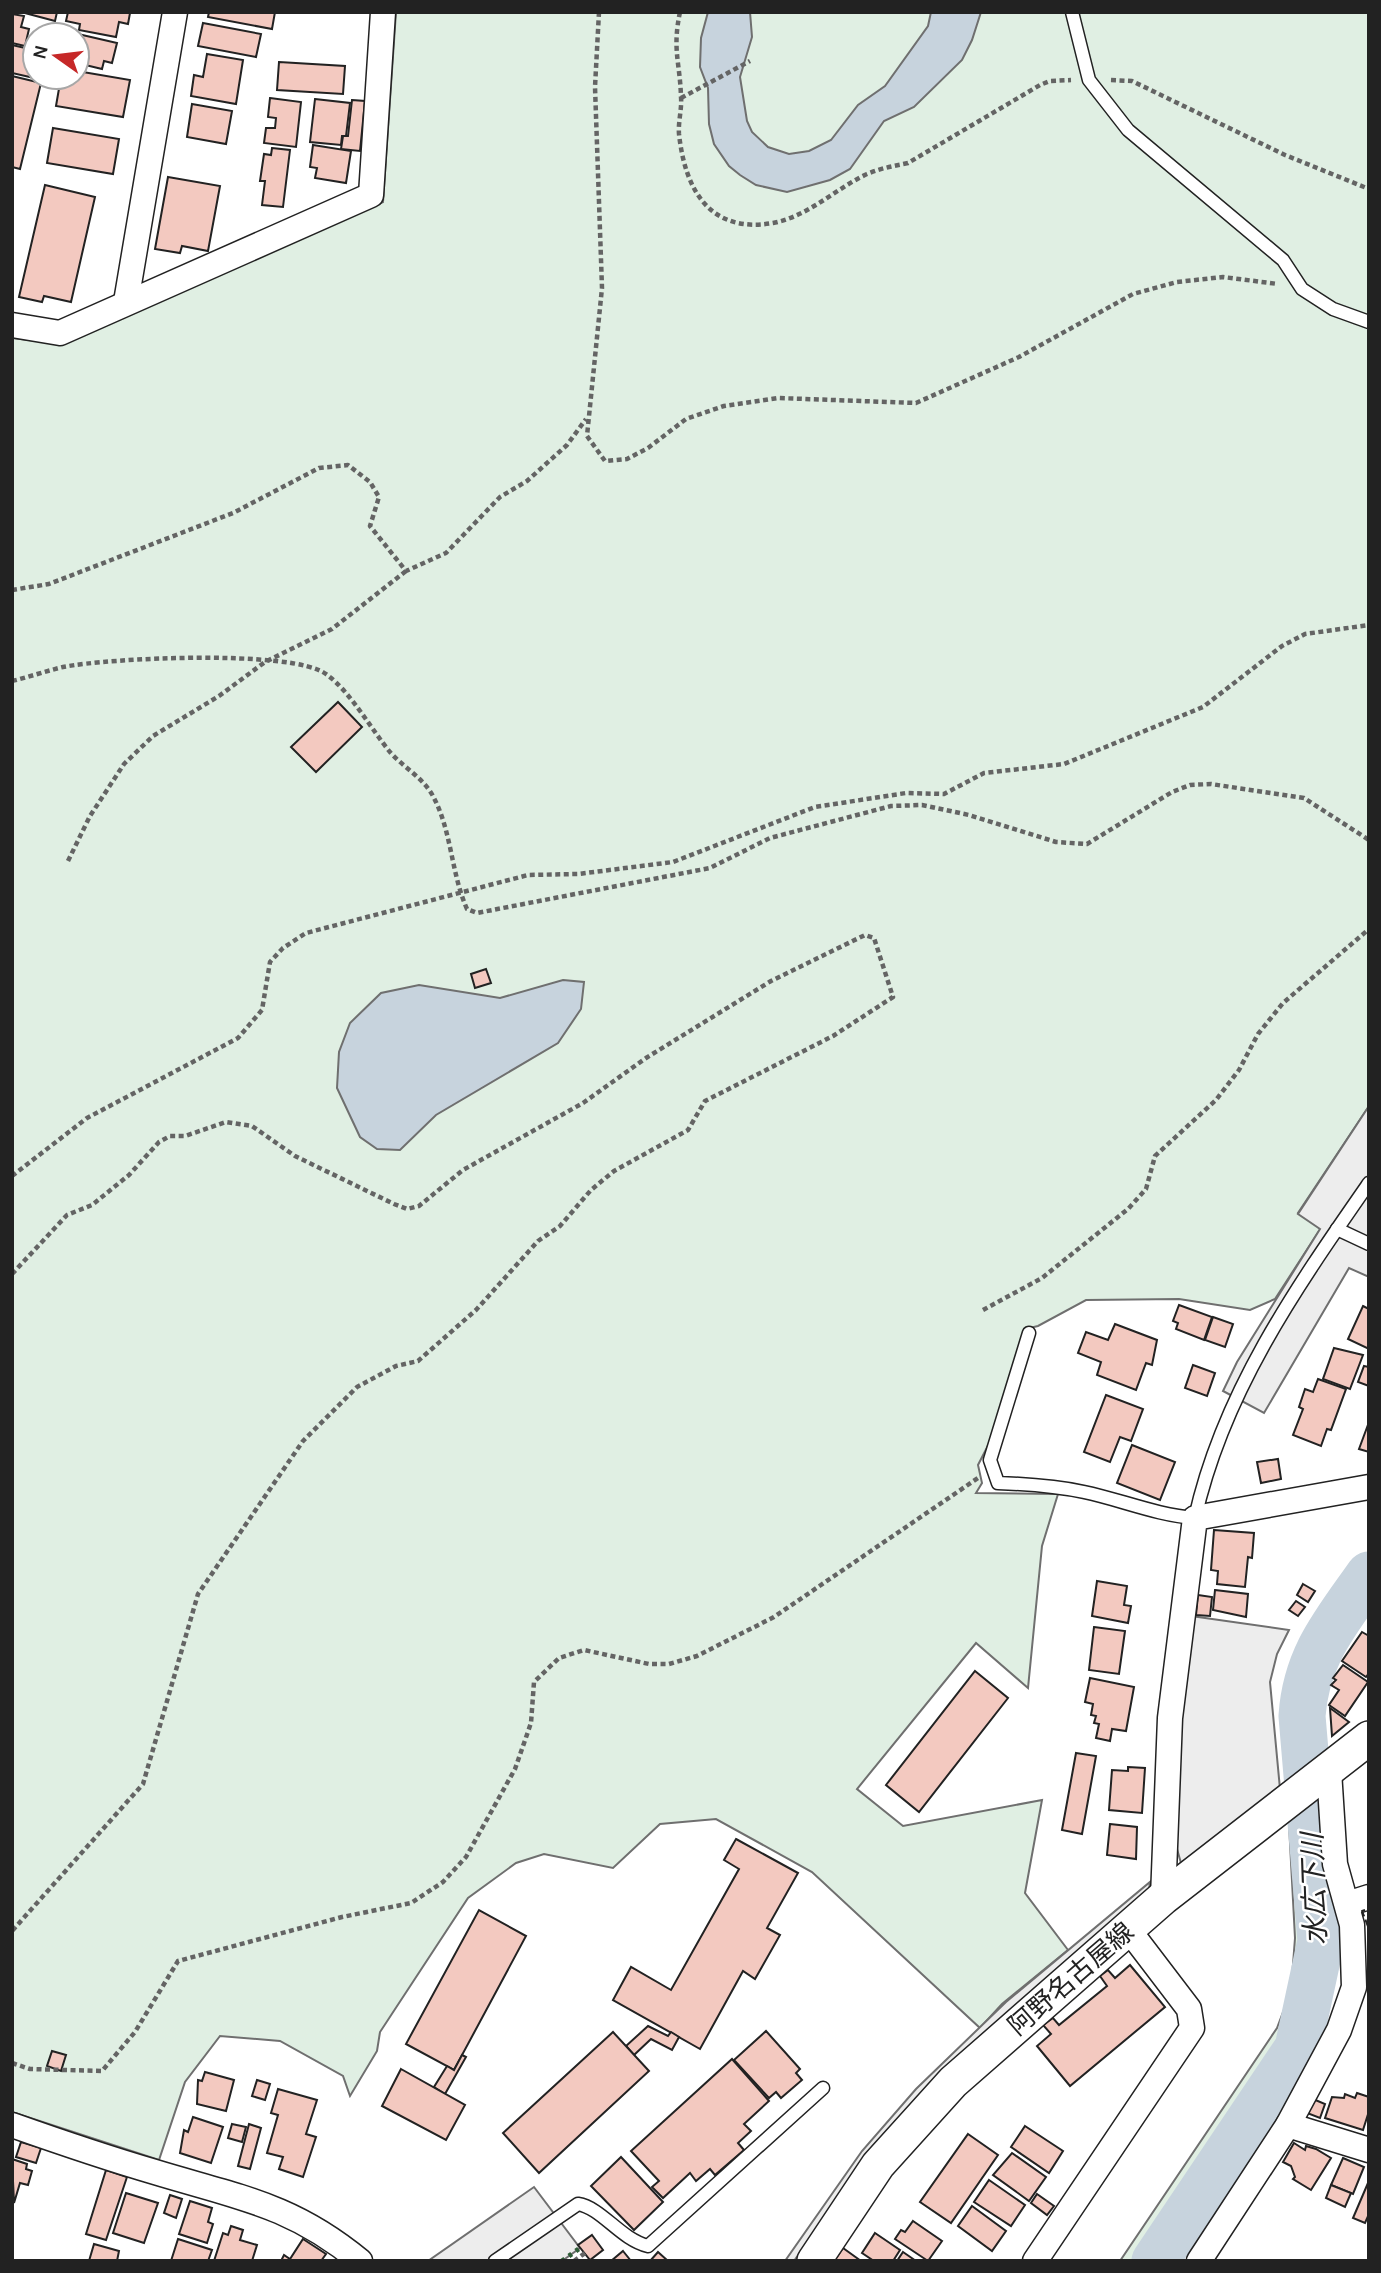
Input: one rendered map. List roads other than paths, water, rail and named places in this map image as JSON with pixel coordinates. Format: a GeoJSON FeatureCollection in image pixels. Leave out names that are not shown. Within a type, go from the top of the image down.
{"type":"FeatureCollection","features":[{"type":"Feature","properties":{"kind":"main road","name":"阿野名古屋線"},"geometry":{"type":"LineString","coordinates":[[814,2261],[878,2165],[953,2082],[1163,1898],[1369,1738]]}},
{"type":"Feature","properties":{"kind":"street"},"geometry":{"type":"LineString","coordinates":[[126,302],[175,12]]}},
{"type":"Feature","properties":{"kind":"street"},"geometry":{"type":"LineString","coordinates":[[12,325],[60,332],[371,195],[383,12]]}},
{"type":"Feature","properties":{"kind":"street"},"geometry":{"type":"LineString","coordinates":[[1163,1898],[1170,1718],[1195,1518],[1369,1487]]}},
{"type":"Feature","properties":{"kind":"street"},"geometry":{"type":"LineString","coordinates":[[1199,2261],[1288,2125],[1361,1987],[1354,1946],[1358,1900],[1335,1864],[1325,1773]]}},
{"type":"Feature","properties":{"kind":"street"},"geometry":{"type":"LineString","coordinates":[[1035,2261],[1192,2028],[1189,2009],[1128,1929]]}},
{"type":"Feature","properties":{"kind":"street"},"geometry":{"type":"LineString","coordinates":[[12,2125],[102,2156],[285,2211],[325,2233],[358,2260]]}},
{"type":"Feature","properties":{"kind":"street"},"geometry":{"type":"LineString","coordinates":[[1288,2125],[1369,2150]]}},
{"type":"Feature","properties":{"kind":"lane"},"geometry":{"type":"LineString","coordinates":[[1072,12],[1088,80],[1128,130],[1283,260],[1302,289],[1333,309],[1369,323]]}},
{"type":"Feature","properties":{"kind":"lane"},"geometry":{"type":"LineString","coordinates":[[1030,1333],[990,1460],[998,1483],[1062,1488],[1165,1516],[1195,1518],[1206,1468],[1243,1381],[1269,1331],[1369,1183]]}},
{"type":"Feature","properties":{"kind":"lane"},"geometry":{"type":"LineString","coordinates":[[1337,1228],[1369,1244]]}},
{"type":"Feature","properties":{"kind":"lane"},"geometry":{"type":"LineString","coordinates":[[495,2261],[578,2204],[593,2211],[631,2241],[648,2246],[654,2243],[823,2088]]}},
{"type":"Feature","properties":{"kind":"waterway","name":"水広下川"},"geometry":{"type":"LineString","coordinates":[[1155,2261],[1298,2048],[1321,1941],[1302,1716],[1305,1695],[1316,1657],[1345,1608],[1369,1575]]}}]}
